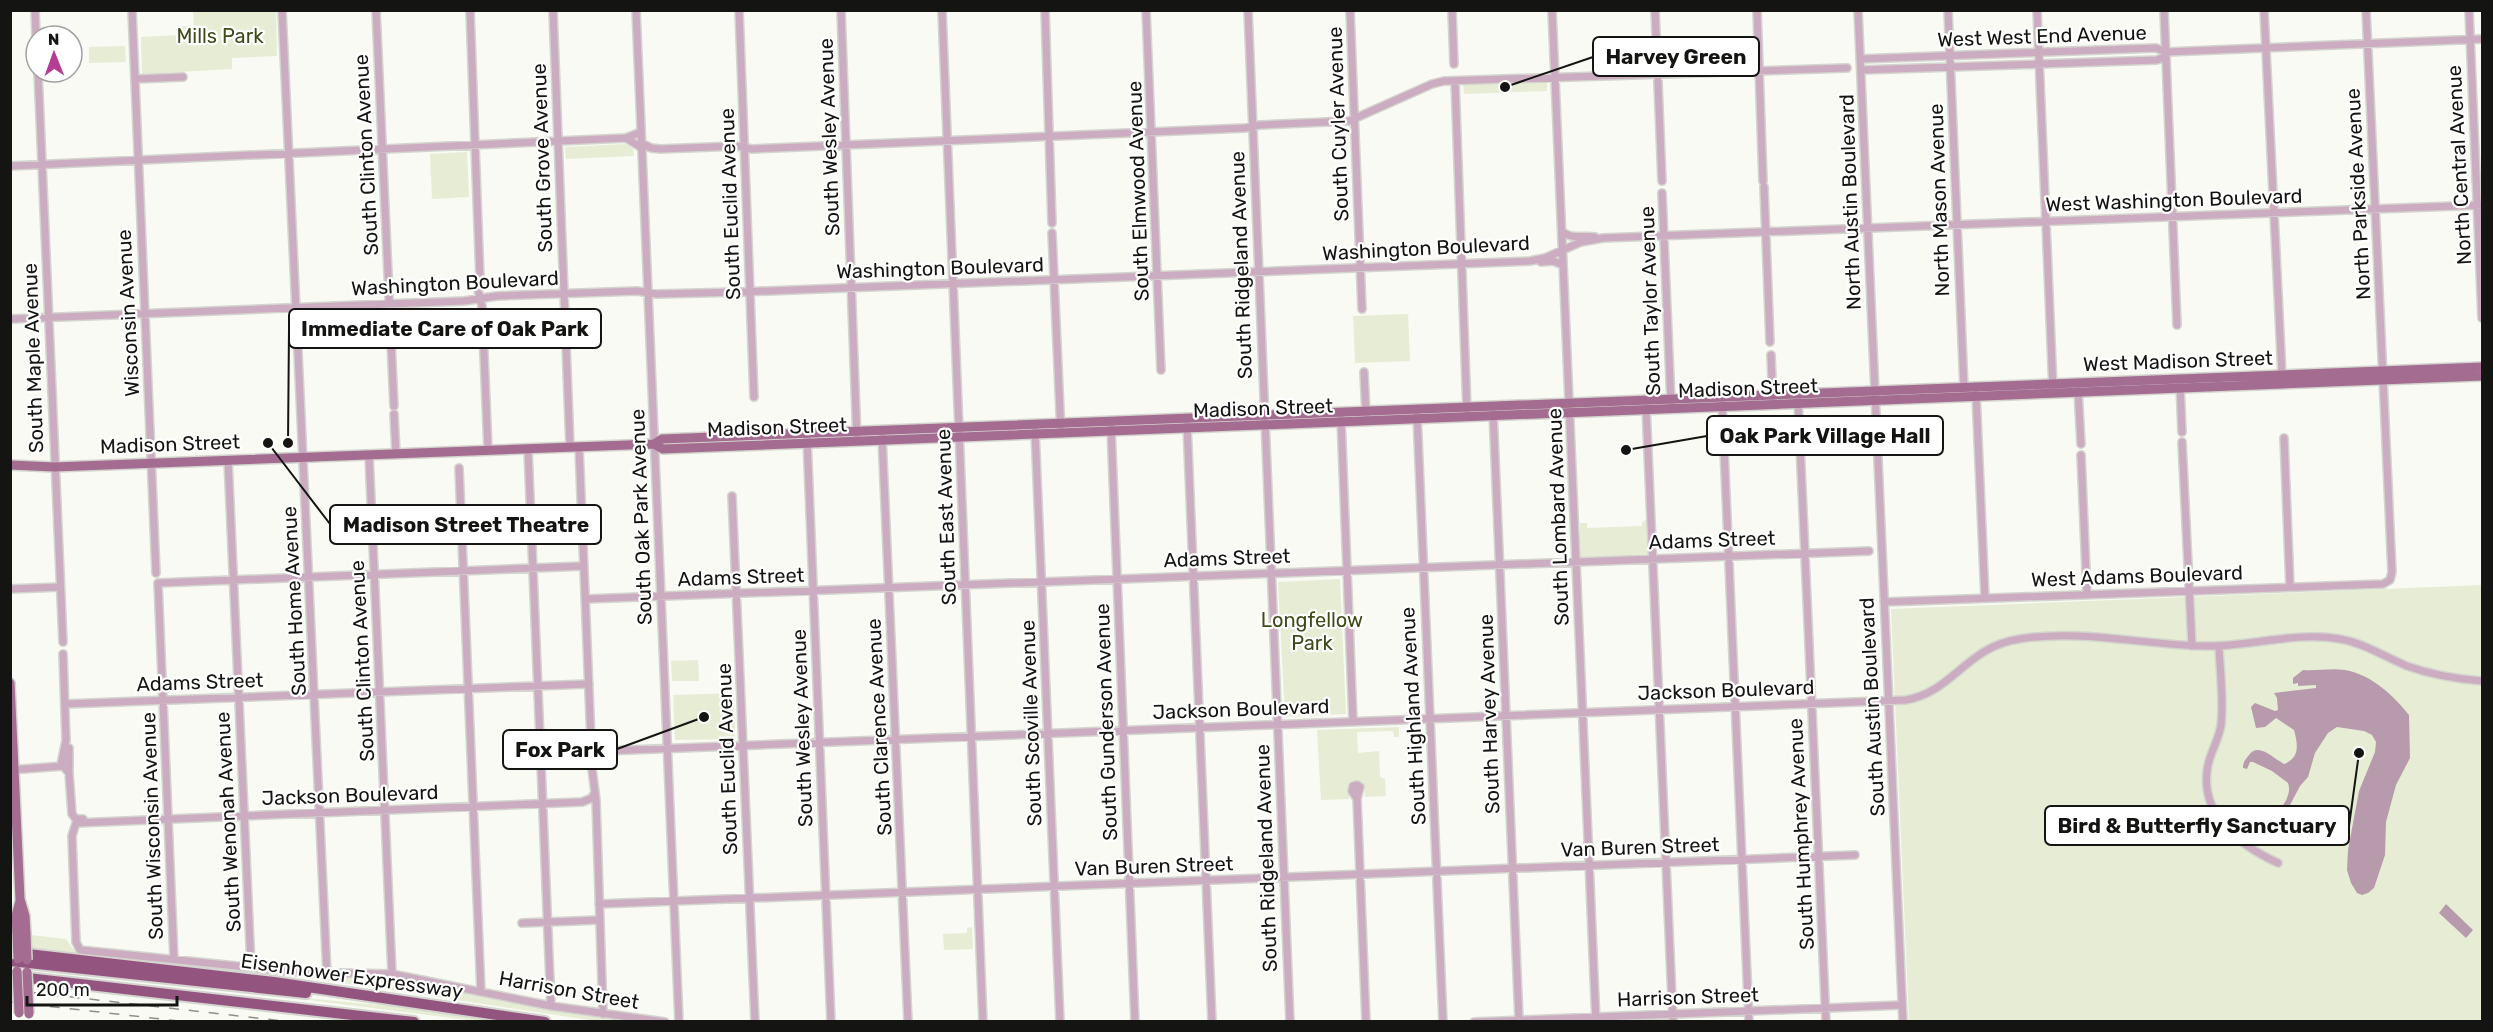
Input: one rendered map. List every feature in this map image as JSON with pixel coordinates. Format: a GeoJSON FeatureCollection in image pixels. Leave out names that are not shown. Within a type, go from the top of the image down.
{"type":"FeatureCollection","features":[{"type":"Feature","properties":{"kind":"highway"},"geometry":{"type":"LineString","coordinates":[[18,965],[315,994],[348,993]]}},
{"type":"Feature","properties":{"kind":"highway"},"geometry":{"type":"LineString","coordinates":[[18,965],[220,991],[253,997],[276,1006]]}},
{"type":"Feature","properties":{"kind":"highway","name":"Eisenhower Expressway"},"geometry":{"type":"LineString","coordinates":[[18,965],[265,981],[545,1022]]}},
{"type":"Feature","properties":{"kind":"highway","name":"Eisenhower Expressway"},"geometry":{"type":"LineString","coordinates":[[18,965],[276,1006],[414,1022]]}},
{"type":"Feature","properties":{"kind":"main road","name":"West Madison Street"},"geometry":{"type":"LineString","coordinates":[[1874,396],[2383,376],[2482,367]]}},
{"type":"Feature","properties":{"kind":"main road","name":"West Madison Street"},"geometry":{"type":"LineString","coordinates":[[2180,384],[2282,375],[2482,376]]}},
{"type":"Feature","properties":{"kind":"main road","name":"West Madison Street"},"geometry":{"type":"LineString","coordinates":[[1874,396],[1964,388],[1976,392]]}},
{"type":"Feature","properties":{"kind":"main road","name":"Madison Street"},"geometry":{"type":"LineString","coordinates":[[1366,417],[1416,409],[1492,406],[1569,408],[1874,396]]}},
{"type":"Feature","properties":{"kind":"main road","name":"Madison Street"},"geometry":{"type":"LineString","coordinates":[[654,444],[663,449],[807,444],[882,440],[1035,424],[1187,418],[1264,420],[1366,417],[1417,420],[1493,416],[1569,408]]}},
{"type":"Feature","properties":{"kind":"main road","name":"Madison Street"},"geometry":{"type":"LineString","coordinates":[[10,465],[54,467],[654,444],[662,439],[882,430],[1035,435],[1187,429],[1264,420]]}},
{"type":"Feature","properties":{"kind":"main road"},"geometry":{"type":"LineString","coordinates":[[10,683],[20,899],[25,916],[18,965],[24,1017]]}},
{"type":"Feature","properties":{"kind":"street","name":"Wisconsin Avenue"},"geometry":{"type":"LineString","coordinates":[[132,10],[152,463]]}},
{"type":"Feature","properties":{"kind":"street","name":"South Home Avenue"},"geometry":{"type":"LineString","coordinates":[[282,10],[327,974]]}},
{"type":"Feature","properties":{"kind":"street","name":"South Clinton Avenue"},"geometry":{"type":"LineString","coordinates":[[376,10],[396,454]]}},
{"type":"Feature","properties":{"kind":"street"},"geometry":{"type":"LineString","coordinates":[[470,10],[488,450]]}},
{"type":"Feature","properties":{"kind":"street","name":"South Grove Avenue"},"geometry":{"type":"LineString","coordinates":[[553,10],[564,294],[586,599],[590,753],[593,757],[593,796],[596,800],[603,1014]]}},
{"type":"Feature","properties":{"kind":"street","name":"South Oak Park Avenue"},"geometry":{"type":"LineString","coordinates":[[636,10],[679,1022]]}},
{"type":"Feature","properties":{"kind":"street","name":"South Euclid Avenue"},"geometry":{"type":"LineString","coordinates":[[739,10],[754,397]]}},
{"type":"Feature","properties":{"kind":"street","name":"South Wesley Avenue"},"geometry":{"type":"LineString","coordinates":[[841,10],[857,441]]}},
{"type":"Feature","properties":{"kind":"street","name":"South East Avenue"},"geometry":{"type":"LineString","coordinates":[[942,10],[983,1022]]}},
{"type":"Feature","properties":{"kind":"street"},"geometry":{"type":"LineString","coordinates":[[1045,10],[1052,223]]}},
{"type":"Feature","properties":{"kind":"street","name":"South Elmwood Avenue"},"geometry":{"type":"LineString","coordinates":[[1146,10],[1161,370]]}},
{"type":"Feature","properties":{"kind":"street","name":"South Ridgeland Avenue"},"geometry":{"type":"LineString","coordinates":[[1248,10],[1290,1022]]}},
{"type":"Feature","properties":{"kind":"street","name":"South Cuyler Avenue"},"geometry":{"type":"LineString","coordinates":[[1350,10],[1362,309]]}},
{"type":"Feature","properties":{"kind":"street"},"geometry":{"type":"LineString","coordinates":[[1452,10],[1454,64]]}},
{"type":"Feature","properties":{"kind":"street","name":"South Lombard Avenue"},"geometry":{"type":"LineString","coordinates":[[1552,10],[1595,1019]]}},
{"type":"Feature","properties":{"kind":"street","name":"South Taylor Avenue"},"geometry":{"type":"LineString","coordinates":[[1655,10],[1662,181]]}},
{"type":"Feature","properties":{"kind":"street"},"geometry":{"type":"LineString","coordinates":[[1756,10],[1770,342]]}},
{"type":"Feature","properties":{"kind":"street","name":"North Austin Boulevard"},"geometry":{"type":"LineString","coordinates":[[1858,10],[1874,396]]}},
{"type":"Feature","properties":{"kind":"street","name":"North Mason Avenue"},"geometry":{"type":"LineString","coordinates":[[1948,10],[1964,388]]}},
{"type":"Feature","properties":{"kind":"street"},"geometry":{"type":"LineString","coordinates":[[2037,10],[2053,389]]}},
{"type":"Feature","properties":{"kind":"street"},"geometry":{"type":"LineString","coordinates":[[2164,10],[2176,325]]}},
{"type":"Feature","properties":{"kind":"street"},"geometry":{"type":"LineString","coordinates":[[2264,10],[2282,375]]}},
{"type":"Feature","properties":{"kind":"street","name":"North Parkside Avenue"},"geometry":{"type":"LineString","coordinates":[[2366,10],[2392,572],[2390,580]]}},
{"type":"Feature","properties":{"kind":"street","name":"North Central Avenue"},"geometry":{"type":"LineString","coordinates":[[2469,10],[2480,205],[2482,318]]}},
{"type":"Feature","properties":{"kind":"street"},"geometry":{"type":"LineString","coordinates":[[2166,52],[2482,39]]}},
{"type":"Feature","properties":{"kind":"street","name":"West West End Avenue"},"geometry":{"type":"LineString","coordinates":[[1860,59],[2156,48],[2166,52],[2164,57],[2157,60],[1861,70]]}},
{"type":"Feature","properties":{"kind":"street"},"geometry":{"type":"LineString","coordinates":[[626,138],[642,148],[744,148],[948,141],[1345,122],[1432,84],[1455,81],[1847,68]]}},
{"type":"Feature","properties":{"kind":"street"},"geometry":{"type":"LineString","coordinates":[[135,79],[183,77]]}},
{"type":"Feature","properties":{"kind":"street"},"geometry":{"type":"LineString","coordinates":[[1455,81],[1467,417]]}},
{"type":"Feature","properties":{"kind":"street","name":"South Maple Avenue"},"geometry":{"type":"LineString","coordinates":[[38,84],[63,642]]}},
{"type":"Feature","properties":{"kind":"street"},"geometry":{"type":"LineString","coordinates":[[10,166],[626,138],[641,132]]}},
{"type":"Feature","properties":{"kind":"street","name":"South Taylor Avenue"},"geometry":{"type":"LineString","coordinates":[[1662,193],[1671,404]]}},
{"type":"Feature","properties":{"kind":"street","name":"West Washington Boulevard"},"geometry":{"type":"LineString","coordinates":[[1867,228],[2480,205]]}},
{"type":"Feature","properties":{"kind":"street","name":"Washington Boulevard"},"geometry":{"type":"LineString","coordinates":[[10,319],[390,304],[481,297],[637,291],[657,294],[750,292],[1530,261],[1545,258],[1581,242],[1603,238],[1867,228]]}},
{"type":"Feature","properties":{"kind":"street"},"geometry":{"type":"LineString","coordinates":[[1562,231],[1573,237],[1603,238]]}},
{"type":"Feature","properties":{"kind":"street"},"geometry":{"type":"LineString","coordinates":[[1052,234],[1061,434]]}},
{"type":"Feature","properties":{"kind":"street"},"geometry":{"type":"LineString","coordinates":[[1530,261],[1553,261],[1563,266]]}},
{"type":"Feature","properties":{"kind":"street"},"geometry":{"type":"LineString","coordinates":[[1771,355],[1773,400]]}},
{"type":"Feature","properties":{"kind":"street"},"geometry":{"type":"LineString","coordinates":[[1364,372],[1366,417]]}},
{"type":"Feature","properties":{"kind":"street"},"geometry":{"type":"LineString","coordinates":[[2180,384],[2182,432]]}},
{"type":"Feature","properties":{"kind":"street"},"geometry":{"type":"LineString","coordinates":[[2078,388],[2080,444]]}},
{"type":"Feature","properties":{"kind":"street"},"geometry":{"type":"LineString","coordinates":[[1976,392],[1986,598]]}},
{"type":"Feature","properties":{"kind":"street","name":"South Austin Boulevard"},"geometry":{"type":"LineString","coordinates":[[1874,396],[1903,1022]]}},
{"type":"Feature","properties":{"kind":"street","name":"South Humphrey Avenue"},"geometry":{"type":"LineString","coordinates":[[1798,399],[1826,1022]]}},
{"type":"Feature","properties":{"kind":"street"},"geometry":{"type":"LineString","coordinates":[[1722,402],[1749,1022]]}},
{"type":"Feature","properties":{"kind":"street","name":"South Taylor Avenue"},"geometry":{"type":"LineString","coordinates":[[1646,405],[1673,1018]]}},
{"type":"Feature","properties":{"kind":"street","name":"South Harvey Avenue"},"geometry":{"type":"LineString","coordinates":[[1492,406],[1519,1020]]}},
{"type":"Feature","properties":{"kind":"street","name":"South Highland Avenue"},"geometry":{"type":"LineString","coordinates":[[1416,409],[1443,1022]]}},
{"type":"Feature","properties":{"kind":"street"},"geometry":{"type":"LineString","coordinates":[[1187,418],[1212,1022]]}},
{"type":"Feature","properties":{"kind":"street"},"geometry":{"type":"LineString","coordinates":[[1340,418],[1353,721]]}},
{"type":"Feature","properties":{"kind":"street","name":"South Gunderson Avenue"},"geometry":{"type":"LineString","coordinates":[[1110,421],[1135,1022]]}},
{"type":"Feature","properties":{"kind":"street","name":"South Scoville Avenue"},"geometry":{"type":"LineString","coordinates":[[1035,424],[1060,1022]]}},
{"type":"Feature","properties":{"kind":"street","name":"South Clarence Avenue"},"geometry":{"type":"LineString","coordinates":[[882,430],[908,1022]]}},
{"type":"Feature","properties":{"kind":"street","name":"South Wesley Avenue"},"geometry":{"type":"LineString","coordinates":[[806,433],[831,1022]]}},
{"type":"Feature","properties":{"kind":"street"},"geometry":{"type":"LineString","coordinates":[[2284,438],[2290,587]]}},
{"type":"Feature","properties":{"kind":"street"},"geometry":{"type":"LineString","coordinates":[[2182,442],[2192,646]]}},
{"type":"Feature","properties":{"kind":"street"},"geometry":{"type":"LineString","coordinates":[[528,449],[551,1006]]}},
{"type":"Feature","properties":{"kind":"street","name":"South Clinton Avenue"},"geometry":{"type":"LineString","coordinates":[[369,455],[392,974]]}},
{"type":"Feature","properties":{"kind":"street"},"geometry":{"type":"LineString","coordinates":[[2081,455],[2087,594]]}},
{"type":"Feature","properties":{"kind":"street","name":"South Wenonah Avenue"},"geometry":{"type":"LineString","coordinates":[[228,460],[251,966]]}},
{"type":"Feature","properties":{"kind":"street"},"geometry":{"type":"LineString","coordinates":[[152,463],[156,573]]}},
{"type":"Feature","properties":{"kind":"street"},"geometry":{"type":"LineString","coordinates":[[459,468],[481,992]]}},
{"type":"Feature","properties":{"kind":"street","name":"South Euclid Avenue"},"geometry":{"type":"LineString","coordinates":[[732,496],[755,1022]]}},
{"type":"Feature","properties":{"kind":"street","name":"Adams Street"},"geometry":{"type":"LineString","coordinates":[[586,599],[1869,551]]}},
{"type":"Feature","properties":{"kind":"street"},"geometry":{"type":"LineString","coordinates":[[234,580],[584,566]]}},
{"type":"Feature","properties":{"kind":"street","name":"South Wisconsin Avenue"},"geometry":{"type":"LineString","coordinates":[[174,959],[158,583],[234,580]]}},
{"type":"Feature","properties":{"kind":"street","name":"West Adams Boulevard"},"geometry":{"type":"LineString","coordinates":[[1884,602],[2383,584],[2390,580]]}},
{"type":"Feature","properties":{"kind":"street"},"geometry":{"type":"LineString","coordinates":[[10,589],[60,587]]}},
{"type":"Feature","properties":{"kind":"street","name":"Jackson Boulevard"},"geometry":{"type":"LineString","coordinates":[[593,757],[604,751],[1913,699],[1929,693],[1978,654],[2008,641],[2070,636],[2192,646],[2219,646],[2306,638],[2342,639],[2362,645],[2421,671],[2482,681]]}},
{"type":"Feature","properties":{"kind":"street"},"geometry":{"type":"LineString","coordinates":[[2219,646],[2221,725],[2208,767],[2210,797],[2220,821],[2232,835],[2256,852],[2278,862]]}},
{"type":"Feature","properties":{"kind":"street"},"geometry":{"type":"LineString","coordinates":[[63,654],[66,740],[62,769],[66,779],[67,813],[70,820],[77,821]]}},
{"type":"Feature","properties":{"kind":"street","name":"Adams Street"},"geometry":{"type":"LineString","coordinates":[[65,704],[589,684]]}},
{"type":"Feature","properties":{"kind":"street"},"geometry":{"type":"LineString","coordinates":[[62,769],[69,746],[66,740]]}},
{"type":"Feature","properties":{"kind":"street"},"geometry":{"type":"LineString","coordinates":[[13,770],[62,769]]}},
{"type":"Feature","properties":{"kind":"street","name":"Jackson Boulevard"},"geometry":{"type":"LineString","coordinates":[[77,821],[586,801],[593,796]]}},
{"type":"Feature","properties":{"kind":"street"},"geometry":{"type":"LineString","coordinates":[[1357,799],[1366,1022]]}},
{"type":"Feature","properties":{"kind":"street","name":"Harrison Street"},"geometry":{"type":"LineString","coordinates":[[77,821],[72,836],[75,916],[77,946],[83,950],[327,974],[392,974],[551,1006],[665,1022]]}},
{"type":"Feature","properties":{"kind":"street","name":"Van Buren Street"},"geometry":{"type":"LineString","coordinates":[[599,904],[1855,855]]}},
{"type":"Feature","properties":{"kind":"street"},"geometry":{"type":"LineString","coordinates":[[522,923],[599,920]]}},
{"type":"Feature","properties":{"kind":"street","name":"Harrison Street"},"geometry":{"type":"LineString","coordinates":[[1474,1022],[1673,1018],[1748,1011],[1902,1005]]}},
{"type":"Feature","properties":{"kind":"green space","name":"Mills Park"},"geometry":{"type":"Polygon","coordinates":[[[193,11],[276,11],[277,56],[232,58],[232,69],[142,74],[141,37],[180,35],[180,26],[194,26],[193,11]]]}},
{"type":"Feature","properties":{"kind":"green space"},"geometry":{"type":"Polygon","coordinates":[[[125,46],[126,62],[89,63],[89,47],[125,46]]]}},
{"type":"Feature","properties":{"kind":"green space"},"geometry":{"type":"Polygon","coordinates":[[[1547,81],[1547,91],[1464,94],[1463,84],[1547,81]]]}},
{"type":"Feature","properties":{"kind":"green space"},"geometry":{"type":"Polygon","coordinates":[[[626,144],[633,149],[634,156],[566,159],[565,147],[626,144]]]}},
{"type":"Feature","properties":{"kind":"green space"},"geometry":{"type":"Polygon","coordinates":[[[467,152],[469,197],[432,199],[430,154],[467,152]]]}},
{"type":"Feature","properties":{"kind":"green space"},"geometry":{"type":"Polygon","coordinates":[[[1408,314],[1410,361],[1355,363],[1353,316],[1408,314]]]}},
{"type":"Feature","properties":{"kind":"green space"},"geometry":{"type":"Polygon","coordinates":[[[1646,520],[1649,554],[1647,556],[1582,558],[1580,556],[1580,523],[1587,523],[1587,528],[1642,526],[1642,522],[1646,520]]]}},
{"type":"Feature","properties":{"kind":"green space","name":"Longfellow Park"},"geometry":{"type":"Polygon","coordinates":[[[1340,579],[1346,714],[1285,717],[1278,582],[1340,579]]]}},
{"type":"Feature","properties":{"kind":"green space"},"geometry":{"type":"Polygon","coordinates":[[[2482,585],[2482,1021],[1909,1021],[1891,609],[2482,585]]]}},
{"type":"Feature","properties":{"kind":"green space"},"geometry":{"type":"Polygon","coordinates":[[[698,660],[699,681],[672,681],[671,661],[698,660]]]}},
{"type":"Feature","properties":{"kind":"green space"},"geometry":{"type":"Polygon","coordinates":[[[734,693],[735,739],[675,740],[673,695],[734,693]]]}},
{"type":"Feature","properties":{"kind":"green space"},"geometry":{"type":"Polygon","coordinates":[[[1399,727],[1399,737],[1394,737],[1393,731],[1357,732],[1358,753],[1379,751],[1380,777],[1385,779],[1386,796],[1365,797],[1364,786],[1357,782],[1351,784],[1349,799],[1321,800],[1317,730],[1399,727]]]}},
{"type":"Feature","properties":{"kind":"green space"},"geometry":{"type":"Polygon","coordinates":[[[972,927],[973,949],[944,950],[943,934],[967,933],[967,928],[972,927]]]}},
{"type":"Feature","properties":{"kind":"green space"},"geometry":{"type":"Polygon","coordinates":[[[31,935],[66,939],[79,953],[32,948],[31,935]]]}},
{"type":"Feature","properties":{"kind":"green space"},"geometry":{"type":"Polygon","coordinates":[[[177,963],[332,978],[379,977],[412,981],[559,1010],[639,1021],[596,1021],[269,972],[177,963]]]}},
{"type":"Feature","properties":{"kind":"green space"},"geometry":{"type":"Polygon","coordinates":[[[261,994],[390,1006],[497,1021],[476,1021],[261,994]]]}},
{"type":"Feature","properties":{"kind":"shaded area"},"geometry":{"type":"Polygon","coordinates":[[[2340,669],[2364,676],[2389,693],[2409,715],[2410,758],[2396,785],[2386,822],[2385,855],[2374,888],[2362,895],[2357,893],[2351,883],[2347,870],[2348,850],[2359,791],[2375,752],[2376,742],[2372,735],[2364,731],[2337,727],[2328,733],[2315,753],[2308,777],[2300,786],[2290,805],[2281,817],[2271,821],[2269,819],[2281,808],[2287,798],[2288,783],[2272,771],[2253,762],[2250,762],[2247,769],[2243,768],[2246,758],[2257,750],[2266,752],[2284,764],[2295,755],[2297,746],[2294,730],[2276,718],[2265,727],[2256,728],[2251,707],[2255,703],[2275,711],[2278,710],[2274,693],[2316,688],[2316,685],[2293,684],[2293,678],[2303,670],[2340,669]]]}},
{"type":"Feature","properties":{"kind":"shaded area"},"geometry":{"type":"Polygon","coordinates":[[[2446,904],[2473,930],[2466,938],[2439,913],[2446,904]]]}},
{"type":"Feature","properties":{"kind":"railway"},"geometry":{"type":"LineString","coordinates":[[10,990],[292,1022]]}},
{"type":"Feature","properties":{"kind":"railway"},"geometry":{"type":"LineString","coordinates":[[10,1002],[187,1022]]}},
{"type":"Feature","properties":{"kind":"place","name":"Harvey Green"},"geometry":{"type":"Point","coordinates":[1505,87]}},
{"type":"Feature","properties":{"kind":"place","name":"Madison Street Theatre"},"geometry":{"type":"Point","coordinates":[268,443]}},
{"type":"Feature","properties":{"kind":"place","name":"Immediate Care of Oak Park"},"geometry":{"type":"Point","coordinates":[288,443]}},
{"type":"Feature","properties":{"kind":"place","name":"Oak Park Village Hall"},"geometry":{"type":"Point","coordinates":[1626,450]}},
{"type":"Feature","properties":{"kind":"place","name":"Fox Park"},"geometry":{"type":"Point","coordinates":[704,717]}},
{"type":"Feature","properties":{"kind":"place","name":"Bird & Butterfly Sanctuary"},"geometry":{"type":"Point","coordinates":[2359,753]}}]}
